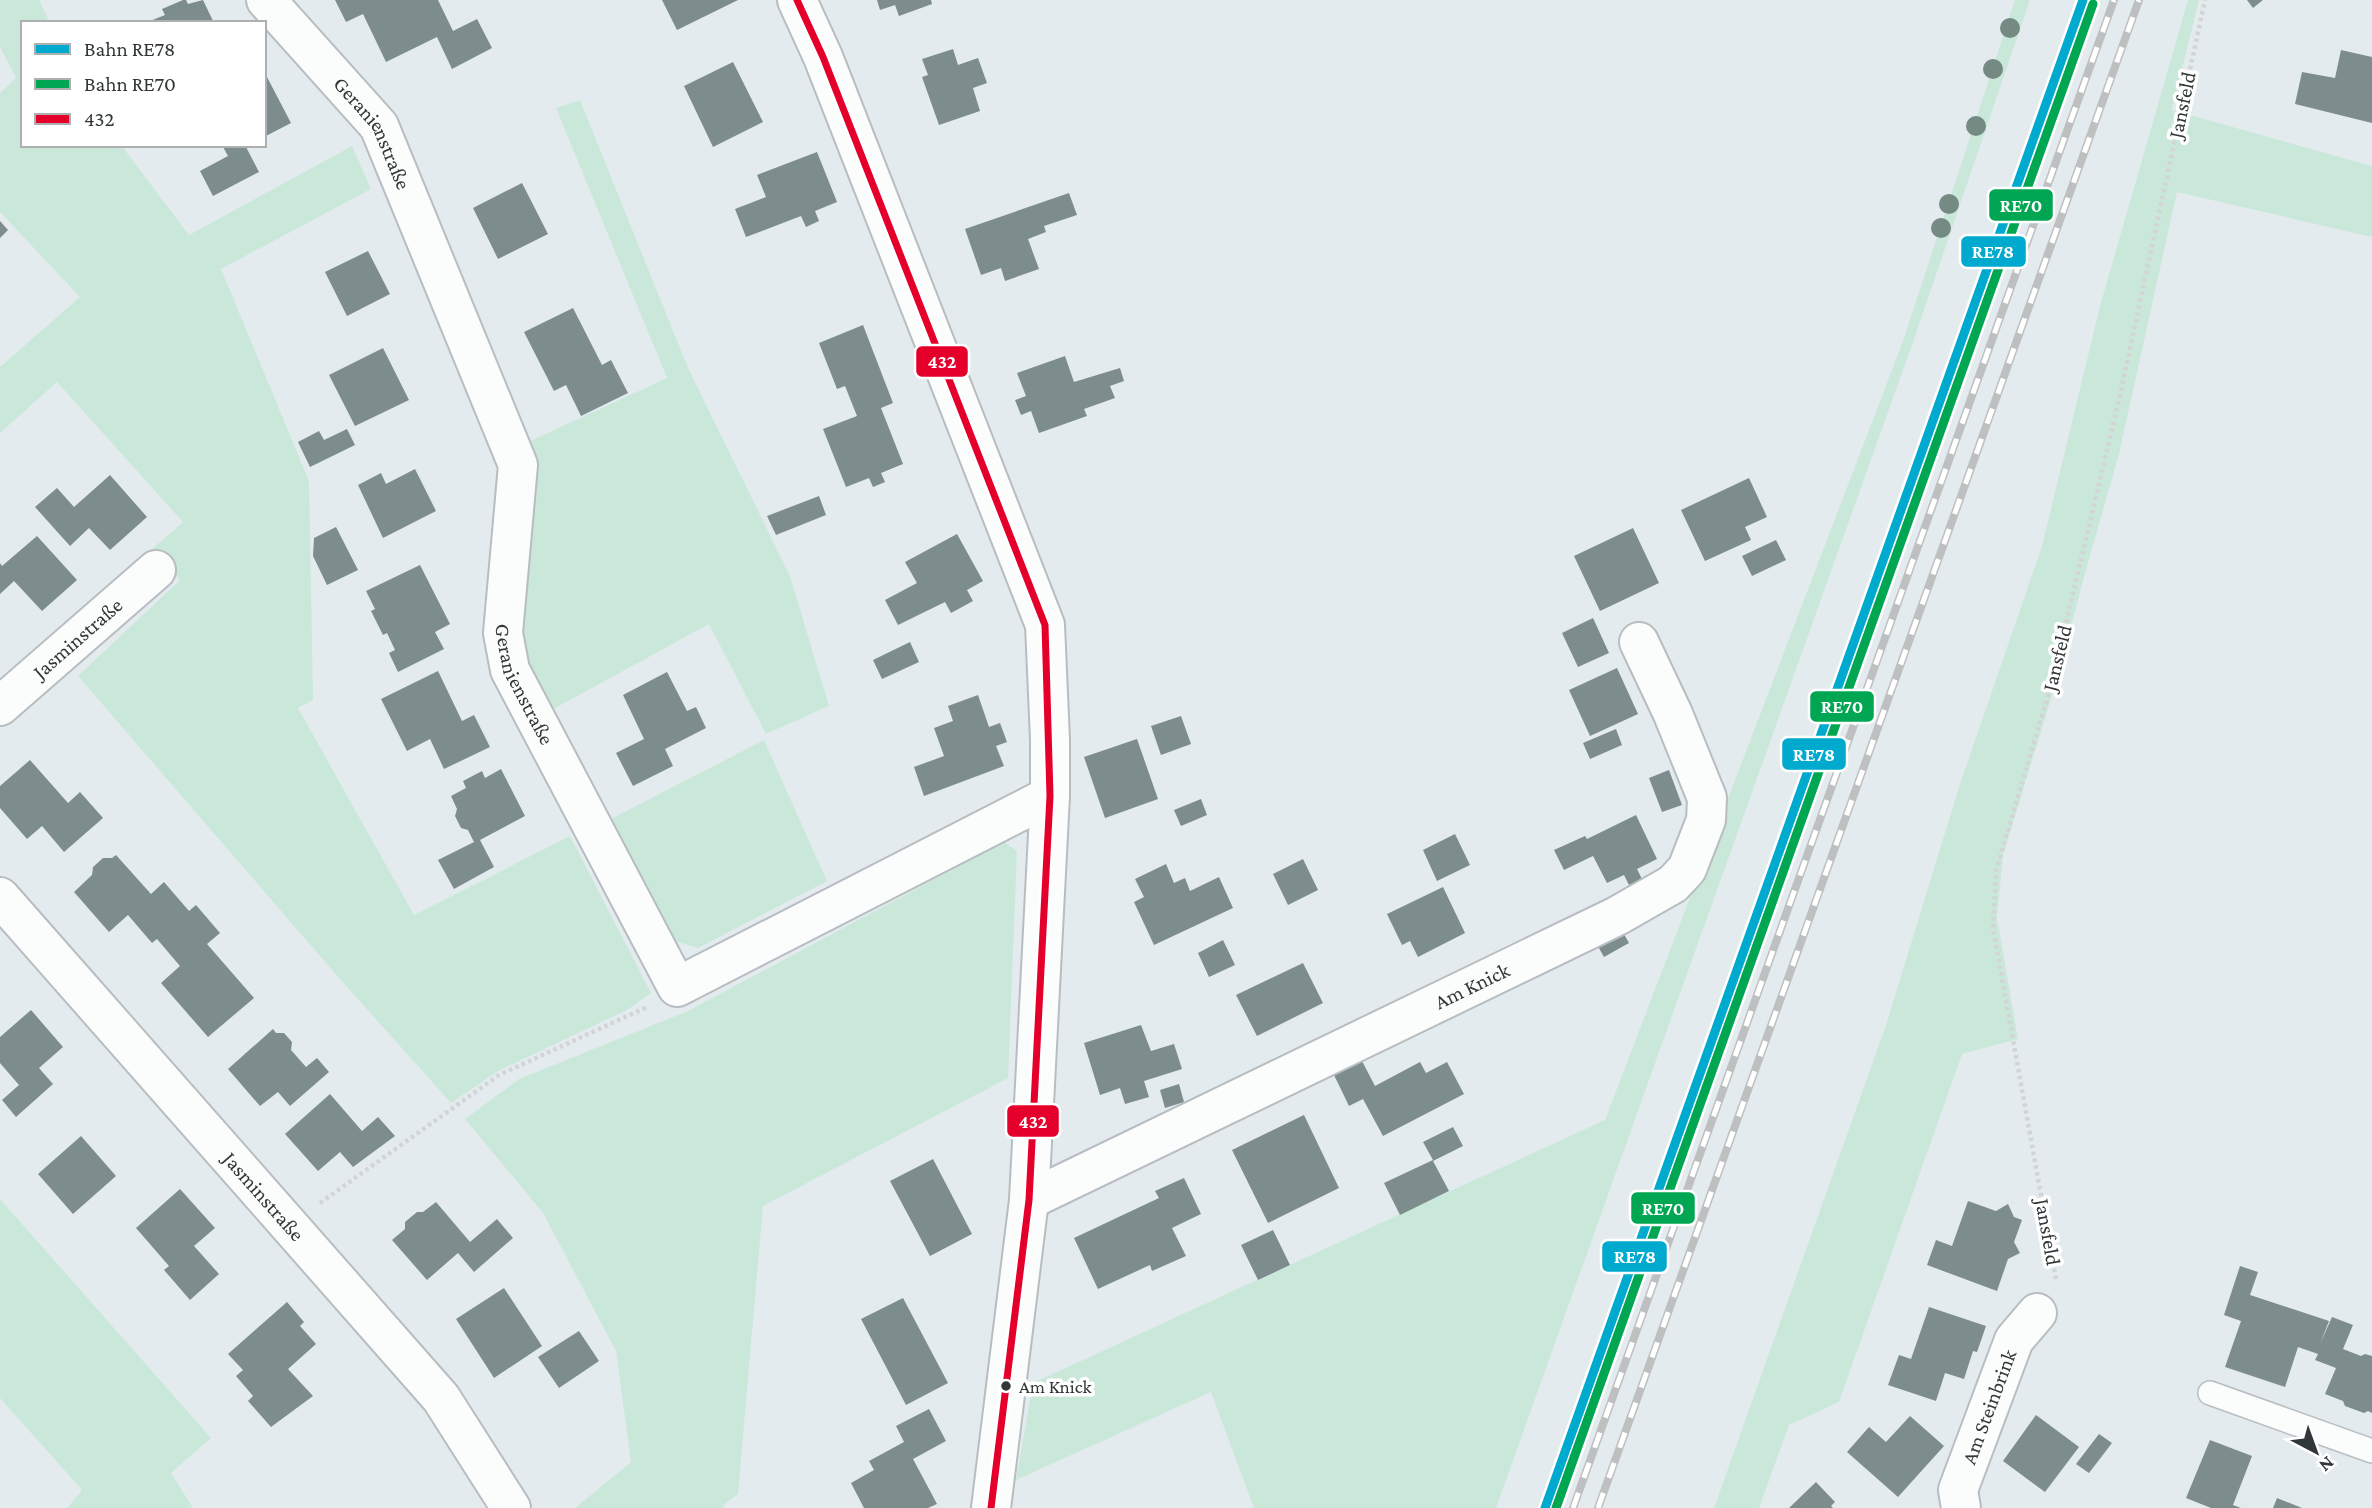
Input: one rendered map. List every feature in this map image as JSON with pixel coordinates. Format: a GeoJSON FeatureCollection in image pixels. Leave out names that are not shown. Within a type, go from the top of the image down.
{"type":"FeatureCollection","features":[{"type":"Feature","properties":{"kind":"street","name":"Geranienstraße"},"geometry":{"type":"LineString","coordinates":[[266,0],[379,126],[518,465],[503,632],[510,670],[677,988]]}},
{"type":"Feature","properties":{"kind":"street"},"geometry":{"type":"LineString","coordinates":[[797,0],[823,57],[1045,625],[1051,740],[1050,796],[1029,1200],[990,1508]]}},
{"type":"Feature","properties":{"kind":"street","name":"Jasminstraße"},"geometry":{"type":"LineString","coordinates":[[0,706],[156,570]]}},
{"type":"Feature","properties":{"kind":"street","name":"Am Knick"},"geometry":{"type":"LineString","coordinates":[[1029,1200],[1617,916],[1674,884],[1688,869],[1706,820],[1707,798],[1673,714],[1639,642]]}},
{"type":"Feature","properties":{"kind":"street"},"geometry":{"type":"LineString","coordinates":[[677,988],[1050,796]]}},
{"type":"Feature","properties":{"kind":"street","name":"Jasminstraße"},"geometry":{"type":"LineString","coordinates":[[0,897],[441,1398],[511,1508]]}},
{"type":"Feature","properties":{"kind":"street","name":"Am Steinbrink"},"geometry":{"type":"LineString","coordinates":[[1961,1508],[1958,1490],[2014,1340],[2037,1313]]}},
{"type":"Feature","properties":{"kind":"lane"},"geometry":{"type":"LineString","coordinates":[[2210,1393],[2372,1451]]}},
{"type":"Feature","properties":{"kind":"path","name":"Jansfeld"},"geometry":{"type":"LineString","coordinates":[[2037,1313],[2056,1279],[1993,928],[1996,871],[2052,682],[2119,404],[2205,0]]}},
{"type":"Feature","properties":{"kind":"path"},"geometry":{"type":"LineString","coordinates":[[287,1226],[499,1075],[650,1006],[677,988]]}},
{"type":"Feature","properties":{"kind":"green space"},"geometry":{"type":"Polygon","coordinates":[[[0,0],[39,0],[49,21],[21,21],[21,147],[123,147],[189,235],[352,146],[371,189],[221,269],[309,481],[313,700],[298,708],[414,915],[570,836],[651,993],[627,1010],[498,1071],[451,1103],[339,978],[78,676],[180,580],[151,550],[183,522],[57,382],[0,433],[0,367],[80,297],[0,212],[0,93],[16,78],[0,47],[0,0]]]}},
{"type":"Feature","properties":{"kind":"green space"},"geometry":{"type":"Polygon","coordinates":[[[2015,0],[2030,0],[1912,345],[1496,1508],[1254,1508],[1211,1392],[1016,1480],[1033,1383],[1605,1120],[1903,341],[2015,0]]]}},
{"type":"Feature","properties":{"kind":"green space"},"geometry":{"type":"Polygon","coordinates":[[[2188,0],[2199,0],[2172,110],[2372,166],[2372,237],[2177,192],[2119,454],[2058,676],[2003,855],[1997,918],[2018,1039],[1962,1054],[1839,1402],[1789,1425],[1759,1508],[1714,1508],[1886,1025],[1959,787],[2042,546],[2100,306],[2188,0]]]}},
{"type":"Feature","properties":{"kind":"green space"},"geometry":{"type":"Polygon","coordinates":[[[580,100],[688,368],[790,576],[829,706],[766,734],[709,624],[548,712],[515,642],[528,442],[667,378],[556,108],[580,100]]]}},
{"type":"Feature","properties":{"kind":"green space"},"geometry":{"type":"Polygon","coordinates":[[[764,740],[827,881],[698,948],[678,942],[661,922],[607,821],[764,740]]]}},
{"type":"Feature","properties":{"kind":"green space"},"geometry":{"type":"Polygon","coordinates":[[[1004,842],[1017,851],[1008,1078],[763,1206],[738,1494],[723,1505],[725,1508],[575,1508],[631,1462],[616,1351],[543,1213],[465,1119],[519,1079],[688,1011],[1004,842]]]}},
{"type":"Feature","properties":{"kind":"green space"},"geometry":{"type":"Polygon","coordinates":[[[0,1199],[211,1438],[171,1473],[193,1508],[67,1508],[82,1490],[0,1398],[0,1199]]]}},
{"type":"Feature","properties":{"kind":"building"},"geometry":{"type":"Polygon","coordinates":[[[183,0],[188,4],[203,0],[213,21],[150,21],[165,15],[162,9],[183,0]]]}},
{"type":"Feature","properties":{"kind":"building"},"geometry":{"type":"Polygon","coordinates":[[[335,0],[438,0],[453,31],[477,19],[492,48],[452,69],[437,37],[386,62],[363,14],[346,22],[335,0]]]}},
{"type":"Feature","properties":{"kind":"building"},"geometry":{"type":"Polygon","coordinates":[[[662,0],[738,0],[677,30],[662,0]]]}},
{"type":"Feature","properties":{"kind":"building"},"geometry":{"type":"Polygon","coordinates":[[[877,0],[931,0],[932,4],[899,16],[895,5],[880,10],[877,0]]]}},
{"type":"Feature","properties":{"kind":"building"},"geometry":{"type":"Polygon","coordinates":[[[2247,0],[2263,0],[2253,8],[2247,0]]]}},
{"type":"Feature","properties":{"kind":"building"},"geometry":{"type":"Polygon","coordinates":[[[953,49],[958,65],[978,58],[987,83],[973,88],[980,111],[939,125],[922,77],[928,75],[922,59],[953,49]]]}},
{"type":"Feature","properties":{"kind":"building"},"geometry":{"type":"Polygon","coordinates":[[[2341,50],[2372,57],[2372,123],[2295,104],[2302,72],[2335,78],[2341,50]]]}},
{"type":"Feature","properties":{"kind":"building"},"geometry":{"type":"Polygon","coordinates":[[[733,62],[763,122],[713,147],[684,86],[733,62]]]}},
{"type":"Feature","properties":{"kind":"building"},"geometry":{"type":"Polygon","coordinates":[[[266,78],[291,123],[266,136],[266,78]]]}},
{"type":"Feature","properties":{"kind":"building"},"geometry":{"type":"Polygon","coordinates":[[[223,147],[246,147],[259,172],[213,196],[200,171],[228,156],[223,147]]]}},
{"type":"Feature","properties":{"kind":"building"},"geometry":{"type":"Polygon","coordinates":[[[817,152],[837,202],[815,211],[819,221],[806,227],[801,216],[746,237],[735,209],[766,197],[757,175],[817,152]]]}},
{"type":"Feature","properties":{"kind":"building"},"geometry":{"type":"Polygon","coordinates":[[[522,183],[548,234],[498,259],[473,208],[522,183]]]}},
{"type":"Feature","properties":{"kind":"building"},"geometry":{"type":"Polygon","coordinates":[[[1069,193],[1077,215],[1044,226],[1046,232],[1028,239],[1039,269],[1005,281],[1001,268],[981,275],[965,229],[1069,193]]]}},
{"type":"Feature","properties":{"kind":"building"},"geometry":{"type":"Polygon","coordinates":[[[0,221],[8,230],[0,238],[0,221]]]}},
{"type":"Feature","properties":{"kind":"building"},"geometry":{"type":"Polygon","coordinates":[[[368,251],[390,294],[347,316],[325,272],[368,251]]]}},
{"type":"Feature","properties":{"kind":"building"},"geometry":{"type":"Polygon","coordinates":[[[573,308],[602,365],[611,360],[628,393],[581,416],[566,385],[554,391],[524,332],[573,308]]]}},
{"type":"Feature","properties":{"kind":"building"},"geometry":{"type":"Polygon","coordinates":[[[863,325],[893,403],[881,408],[903,464],[881,473],[885,482],[873,487],[869,478],[846,487],[823,429],[857,416],[845,386],[837,389],[819,343],[863,325]]]}},
{"type":"Feature","properties":{"kind":"building"},"geometry":{"type":"Polygon","coordinates":[[[383,348],[409,400],[355,426],[329,375],[383,348]]]}},
{"type":"Feature","properties":{"kind":"building"},"geometry":{"type":"Polygon","coordinates":[[[1065,356],[1074,382],[1120,368],[1124,381],[1110,386],[1115,398],[1084,409],[1087,416],[1039,433],[1031,411],[1021,415],[1015,400],[1026,396],[1017,373],[1065,356]]]}},
{"type":"Feature","properties":{"kind":"building"},"geometry":{"type":"Polygon","coordinates":[[[347,429],[355,445],[310,467],[298,442],[319,431],[324,440],[347,429]]]}},
{"type":"Feature","properties":{"kind":"building"},"geometry":{"type":"Polygon","coordinates":[[[415,469],[436,511],[383,538],[358,485],[381,473],[386,484],[415,469]]]}},
{"type":"Feature","properties":{"kind":"building"},"geometry":{"type":"Polygon","coordinates":[[[110,475],[147,517],[110,550],[89,528],[70,546],[35,507],[57,488],[74,507],[110,475]]]}},
{"type":"Feature","properties":{"kind":"building"},"geometry":{"type":"Polygon","coordinates":[[[1749,478],[1767,517],[1745,527],[1751,540],[1705,561],[1681,510],[1749,478]]]}},
{"type":"Feature","properties":{"kind":"building"},"geometry":{"type":"Polygon","coordinates":[[[819,496],[826,515],[776,535],[767,516],[819,496]]]}},
{"type":"Feature","properties":{"kind":"building"},"geometry":{"type":"Polygon","coordinates":[[[336,527],[358,570],[327,585],[313,556],[314,538],[336,527]]]}},
{"type":"Feature","properties":{"kind":"building"},"geometry":{"type":"Polygon","coordinates":[[[1633,528],[1659,583],[1600,611],[1574,556],[1633,528]]]}},
{"type":"Feature","properties":{"kind":"building"},"geometry":{"type":"Polygon","coordinates":[[[957,534],[983,581],[967,590],[973,601],[951,613],[945,602],[898,625],[885,600],[917,583],[905,562],[957,534]]]}},
{"type":"Feature","properties":{"kind":"building"},"geometry":{"type":"Polygon","coordinates":[[[37,536],[77,580],[42,611],[14,581],[0,594],[0,563],[2,566],[37,536]]]}},
{"type":"Feature","properties":{"kind":"building"},"geometry":{"type":"Polygon","coordinates":[[[1776,540],[1786,560],[1752,576],[1742,556],[1776,540]]]}},
{"type":"Feature","properties":{"kind":"building"},"geometry":{"type":"Polygon","coordinates":[[[420,565],[450,624],[435,632],[444,649],[398,672],[389,653],[395,650],[387,633],[383,635],[371,611],[375,609],[366,591],[420,565]]]}},
{"type":"Feature","properties":{"kind":"building"},"geometry":{"type":"Polygon","coordinates":[[[1593,618],[1609,653],[1578,667],[1562,633],[1593,618]]]}},
{"type":"Feature","properties":{"kind":"building"},"geometry":{"type":"Polygon","coordinates":[[[910,642],[919,662],[882,679],[873,660],[910,642]]]}},
{"type":"Feature","properties":{"kind":"building"},"geometry":{"type":"Polygon","coordinates":[[[1617,668],[1638,714],[1590,736],[1569,690],[1617,668]]]}},
{"type":"Feature","properties":{"kind":"building"},"geometry":{"type":"Polygon","coordinates":[[[438,671],[462,721],[474,715],[490,747],[444,769],[430,739],[407,751],[381,699],[438,671]]]}},
{"type":"Feature","properties":{"kind":"building"},"geometry":{"type":"Polygon","coordinates":[[[667,672],[687,711],[696,707],[706,728],[665,749],[673,766],[633,786],[616,753],[644,739],[623,695],[667,672]]]}},
{"type":"Feature","properties":{"kind":"building"},"geometry":{"type":"Polygon","coordinates":[[[978,695],[989,727],[1000,723],[1007,742],[996,746],[1004,766],[924,796],[914,767],[944,756],[934,728],[953,721],[948,706],[978,695]]]}},
{"type":"Feature","properties":{"kind":"building"},"geometry":{"type":"Polygon","coordinates":[[[1181,716],[1191,744],[1161,755],[1151,726],[1181,716]]]}},
{"type":"Feature","properties":{"kind":"building"},"geometry":{"type":"Polygon","coordinates":[[[1616,729],[1622,745],[1590,759],[1583,743],[1616,729]]]}},
{"type":"Feature","properties":{"kind":"building"},"geometry":{"type":"Polygon","coordinates":[[[1137,739],[1158,799],[1105,818],[1084,757],[1137,739]]]}},
{"type":"Feature","properties":{"kind":"building"},"geometry":{"type":"Polygon","coordinates":[[[30,760],[68,803],[80,792],[103,818],[64,852],[42,826],[27,839],[0,808],[0,786],[30,760]]]}},
{"type":"Feature","properties":{"kind":"building"},"geometry":{"type":"Polygon","coordinates":[[[501,769],[525,816],[480,840],[494,867],[454,889],[438,860],[474,842],[468,830],[461,828],[455,816],[457,809],[451,796],[466,788],[463,781],[482,771],[485,778],[501,769]]]}},
{"type":"Feature","properties":{"kind":"building"},"geometry":{"type":"Polygon","coordinates":[[[1669,770],[1682,805],[1662,812],[1649,778],[1669,770]]]}},
{"type":"Feature","properties":{"kind":"building"},"geometry":{"type":"Polygon","coordinates":[[[1201,799],[1207,815],[1181,826],[1174,810],[1201,799]]]}},
{"type":"Feature","properties":{"kind":"building"},"geometry":{"type":"Polygon","coordinates":[[[1636,815],[1657,859],[1637,869],[1642,879],[1629,885],[1624,875],[1607,883],[1593,856],[1564,870],[1554,850],[1585,836],[1587,839],[1636,815]]]}},
{"type":"Feature","properties":{"kind":"building"},"geometry":{"type":"Polygon","coordinates":[[[1455,834],[1470,865],[1437,881],[1423,850],[1455,834]]]}},
{"type":"Feature","properties":{"kind":"building"},"geometry":{"type":"Polygon","coordinates":[[[116,855],[151,894],[164,882],[189,911],[196,905],[220,933],[207,944],[254,998],[208,1037],[161,983],[180,966],[157,939],[152,943],[128,915],[109,932],[74,892],[92,875],[93,867],[103,858],[116,855]]]}},
{"type":"Feature","properties":{"kind":"building"},"geometry":{"type":"Polygon","coordinates":[[[1303,859],[1318,890],[1288,905],[1273,874],[1303,859]]]}},
{"type":"Feature","properties":{"kind":"building"},"geometry":{"type":"Polygon","coordinates":[[[1166,864],[1174,883],[1185,878],[1190,891],[1219,877],[1233,908],[1154,945],[1134,902],[1144,897],[1135,879],[1166,864]]]}},
{"type":"Feature","properties":{"kind":"building"},"geometry":{"type":"Polygon","coordinates":[[[1443,887],[1465,933],[1418,957],[1410,941],[1402,945],[1387,914],[1443,887]]]}},
{"type":"Feature","properties":{"kind":"building"},"geometry":{"type":"Polygon","coordinates":[[[1621,929],[1629,943],[1604,957],[1596,943],[1621,929]]]}},
{"type":"Feature","properties":{"kind":"building"},"geometry":{"type":"Polygon","coordinates":[[[1223,940],[1235,965],[1209,977],[1198,953],[1223,940]]]}},
{"type":"Feature","properties":{"kind":"building"},"geometry":{"type":"Polygon","coordinates":[[[1303,963],[1323,1003],[1257,1036],[1236,995],[1303,963]]]}},
{"type":"Feature","properties":{"kind":"building"},"geometry":{"type":"Polygon","coordinates":[[[31,1010],[63,1047],[39,1068],[53,1084],[16,1117],[2,1100],[19,1085],[0,1063],[0,1037],[31,1010]]]}},
{"type":"Feature","properties":{"kind":"building"},"geometry":{"type":"Polygon","coordinates":[[[1141,1025],[1151,1051],[1174,1044],[1182,1069],[1144,1081],[1149,1097],[1125,1104],[1120,1088],[1100,1095],[1084,1043],[1141,1025]]]}},
{"type":"Feature","properties":{"kind":"building"},"geometry":{"type":"Polygon","coordinates":[[[273,1029],[276,1033],[284,1033],[292,1042],[291,1050],[306,1067],[317,1058],[329,1072],[290,1106],[278,1092],[260,1106],[228,1069],[273,1029]]]}},
{"type":"Feature","properties":{"kind":"building"},"geometry":{"type":"Polygon","coordinates":[[[1362,1061],[1375,1086],[1420,1062],[1426,1073],[1447,1062],[1464,1094],[1383,1136],[1363,1099],[1349,1106],[1334,1075],[1362,1061]]]}},
{"type":"Feature","properties":{"kind":"building"},"geometry":{"type":"Polygon","coordinates":[[[1179,1084],[1184,1102],[1165,1108],[1160,1090],[1179,1084]]]}},
{"type":"Feature","properties":{"kind":"building"},"geometry":{"type":"Polygon","coordinates":[[[330,1094],[362,1131],[378,1117],[395,1136],[353,1167],[340,1152],[318,1171],[285,1134],[330,1094]]]}},
{"type":"Feature","properties":{"kind":"building"},"geometry":{"type":"Polygon","coordinates":[[[1304,1115],[1339,1188],[1268,1223],[1232,1150],[1304,1115]]]}},
{"type":"Feature","properties":{"kind":"building"},"geometry":{"type":"Polygon","coordinates":[[[1453,1127],[1463,1146],[1433,1161],[1449,1191],[1400,1215],[1384,1183],[1433,1160],[1423,1142],[1453,1127]]]}},
{"type":"Feature","properties":{"kind":"building"},"geometry":{"type":"Polygon","coordinates":[[[81,1136],[116,1176],[73,1214],[38,1174],[81,1136]]]}},
{"type":"Feature","properties":{"kind":"building"},"geometry":{"type":"Polygon","coordinates":[[[933,1159],[972,1234],[930,1256],[890,1181],[933,1159]]]}},
{"type":"Feature","properties":{"kind":"building"},"geometry":{"type":"Polygon","coordinates":[[[1184,1178],[1201,1214],[1172,1228],[1186,1256],[1152,1271],[1150,1265],[1098,1289],[1074,1238],[1159,1198],[1155,1191],[1184,1178]]]}},
{"type":"Feature","properties":{"kind":"building"},"geometry":{"type":"Polygon","coordinates":[[[180,1189],[215,1228],[194,1246],[219,1274],[190,1300],[164,1270],[169,1266],[136,1228],[180,1189]]]}},
{"type":"Feature","properties":{"kind":"building"},"geometry":{"type":"Polygon","coordinates":[[[1968,1201],[1996,1211],[2008,1204],[2014,1217],[2022,1220],[2014,1242],[2020,1253],[2008,1259],[1997,1291],[1927,1265],[1936,1240],[1952,1246],[1968,1201]]]}},
{"type":"Feature","properties":{"kind":"building"},"geometry":{"type":"Polygon","coordinates":[[[436,1202],[470,1242],[497,1219],[513,1238],[474,1272],[458,1253],[427,1280],[392,1240],[405,1229],[405,1222],[436,1202]]]}},
{"type":"Feature","properties":{"kind":"building"},"geometry":{"type":"Polygon","coordinates":[[[1273,1230],[1290,1265],[1258,1280],[1241,1245],[1273,1230]]]}},
{"type":"Feature","properties":{"kind":"building"},"geometry":{"type":"Polygon","coordinates":[[[2240,1266],[2258,1272],[2250,1295],[2329,1321],[2320,1344],[2332,1317],[2353,1325],[2343,1349],[2361,1356],[2372,1356],[2372,1413],[2345,1406],[2343,1401],[2325,1394],[2336,1368],[2315,1360],[2318,1354],[2298,1347],[2285,1387],[2225,1367],[2241,1321],[2224,1315],[2240,1266]]]}},
{"type":"Feature","properties":{"kind":"building"},"geometry":{"type":"Polygon","coordinates":[[[504,1288],[542,1346],[494,1378],[456,1319],[504,1288]]]}},
{"type":"Feature","properties":{"kind":"building"},"geometry":{"type":"Polygon","coordinates":[[[903,1298],[948,1383],[906,1405],[861,1319],[903,1298]]]}},
{"type":"Feature","properties":{"kind":"building"},"geometry":{"type":"Polygon","coordinates":[[[287,1302],[304,1322],[300,1326],[316,1344],[288,1369],[313,1396],[271,1427],[248,1401],[253,1396],[236,1376],[243,1370],[228,1354],[287,1302]]]}},
{"type":"Feature","properties":{"kind":"building"},"geometry":{"type":"Polygon","coordinates":[[[1929,1307],[1986,1326],[1977,1352],[1973,1351],[1964,1379],[1945,1373],[1936,1401],[1888,1385],[1899,1355],[1911,1359],[1929,1307]]]}},
{"type":"Feature","properties":{"kind":"building"},"geometry":{"type":"Polygon","coordinates":[[[579,1331],[599,1361],[559,1388],[538,1357],[579,1331]]]}},
{"type":"Feature","properties":{"kind":"building"},"geometry":{"type":"Polygon","coordinates":[[[929,1409],[946,1441],[913,1459],[937,1504],[928,1508],[864,1508],[851,1483],[874,1470],[869,1461],[904,1442],[896,1426],[929,1409]]]}},
{"type":"Feature","properties":{"kind":"building"},"geometry":{"type":"Polygon","coordinates":[[[2036,1415],[2079,1447],[2045,1492],[2003,1461],[2036,1415]]]}},
{"type":"Feature","properties":{"kind":"building"},"geometry":{"type":"Polygon","coordinates":[[[1910,1416],[1944,1446],[1898,1497],[1847,1452],[1869,1427],[1886,1442],[1910,1416]]]}},
{"type":"Feature","properties":{"kind":"building"},"geometry":{"type":"Polygon","coordinates":[[[2099,1434],[2112,1443],[2089,1473],[2076,1464],[2099,1434]]]}},
{"type":"Feature","properties":{"kind":"building"},"geometry":{"type":"Polygon","coordinates":[[[2210,1440],[2252,1456],[2233,1505],[2241,1508],[2211,1508],[2186,1498],[2210,1440]]]}},
{"type":"Feature","properties":{"kind":"building"},"geometry":{"type":"Polygon","coordinates":[[[1816,1482],[1835,1502],[1831,1506],[1833,1508],[1789,1508],[1816,1482]]]}},
{"type":"Feature","properties":{"kind":"building"},"geometry":{"type":"Polygon","coordinates":[[[2277,1498],[2302,1508],[2273,1508],[2277,1498]]]}},
{"type":"Feature","properties":{"kind":"railway"},"geometry":{"type":"LineString","coordinates":[[1573,1508],[2114,0]]}},
{"type":"Feature","properties":{"kind":"railway"},"geometry":{"type":"LineString","coordinates":[[1598,1508],[2139,0]]}},
{"type":"Feature","properties":{"kind":"rail line","name":"RE78"},"geometry":{"type":"LineString","coordinates":[[1545,1508],[2083,0]]}},
{"type":"Feature","properties":{"kind":"rail line","name":"RE70"},"geometry":{"type":"LineString","coordinates":[[1556,1508],[2093,4]]}},
{"type":"Feature","properties":{"kind":"transit line","name":"432"},"geometry":{"type":"LineString","coordinates":[[797,0],[823,57],[1045,625],[1050,796],[1029,1200],[991,1508]]}},
{"type":"Feature","properties":{"kind":"place","name":"Am Knick"},"geometry":{"type":"Point","coordinates":[1006,1386]}}]}
